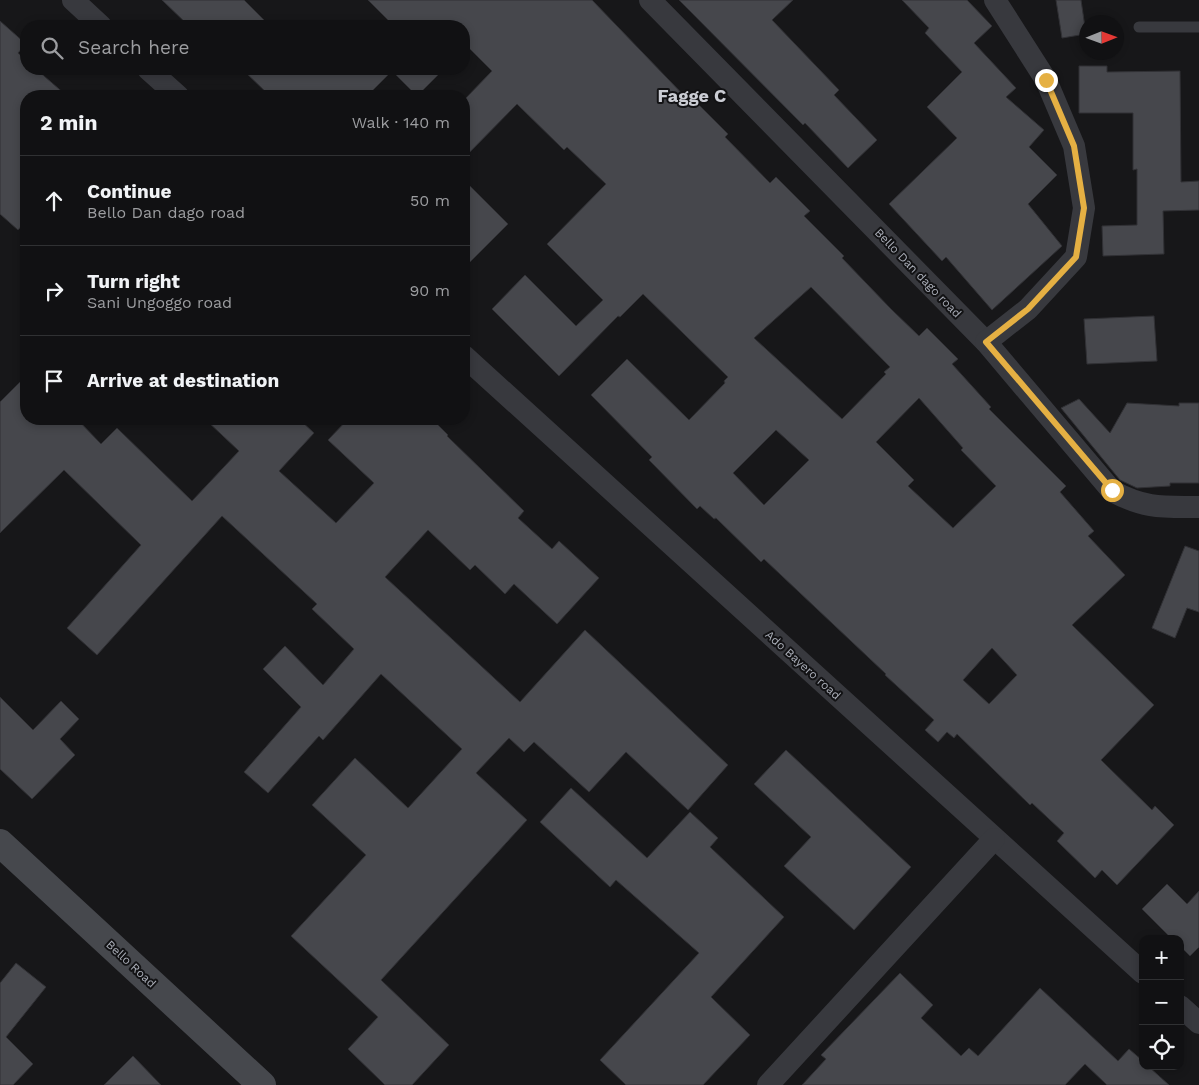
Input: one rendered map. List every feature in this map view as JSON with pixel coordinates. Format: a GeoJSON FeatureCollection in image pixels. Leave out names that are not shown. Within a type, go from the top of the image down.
{"type":"FeatureCollection","features":[{"type":"Feature","properties":{"kind":"street"},"geometry":{"type":"LineString","coordinates":[[73,0],[95,20]]}},
{"type":"Feature","properties":{"kind":"street","name":"Bello Dan dago road"},"geometry":{"type":"LineString","coordinates":[[650,0],[986,342],[1112,490],[1134,503],[1155,506],[1199,507]]}},
{"type":"Feature","properties":{"kind":"street"},"geometry":{"type":"LineString","coordinates":[[986,342],[1028,309],[1076,257],[1084,208],[1074,146],[1046,80],[995,0]]}},
{"type":"Feature","properties":{"kind":"street"},"geometry":{"type":"LineString","coordinates":[[155,75],[171,90]]}},
{"type":"Feature","properties":{"kind":"street","name":"Ado Bayero road"},"geometry":{"type":"LineString","coordinates":[[470,361],[1139,969]]}},
{"type":"Feature","properties":{"kind":"street"},"geometry":{"type":"LineString","coordinates":[[768,1085],[994,839]]}},
{"type":"Feature","properties":{"kind":"street","name":"Bello Road"},"geometry":{"type":"LineString","coordinates":[[0,843],[262,1085]]}},
{"type":"Feature","properties":{"kind":"street"},"geometry":{"type":"LineString","coordinates":[[1184,1010],[1199,1023]]}},
{"type":"Feature","properties":{"kind":"lane"},"geometry":{"type":"LineString","coordinates":[[1139,28],[1199,27]]}},
{"type":"Feature","properties":{"kind":"building"},"geometry":{"type":"Polygon","coordinates":[[[162,0],[244,0],[264,20],[183,20],[162,0]]]}},
{"type":"Feature","properties":{"kind":"building"},"geometry":{"type":"Polygon","coordinates":[[[368,0],[592,0],[693,105],[696,102],[728,134],[725,137],[770,183],[776,177],[810,211],[804,216],[844,256],[842,258],[891,309],[919,336],[927,328],[958,359],[952,364],[991,407],[989,409],[1066,486],[1060,492],[1094,531],[1088,536],[1125,575],[1072,625],[1154,705],[1101,760],[1152,810],[1155,806],[1174,825],[1117,885],[1102,870],[1095,878],[1057,841],[1064,833],[1032,803],[1030,805],[957,734],[954,738],[947,732],[938,742],[925,730],[934,720],[764,559],[761,562],[716,518],[714,519],[700,506],[697,509],[649,460],[652,457],[591,395],[627,359],[689,420],[725,383],[724,381],[728,377],[643,294],[620,317],[618,316],[559,376],[492,309],[525,275],[576,326],[603,300],[547,244],[606,184],[567,147],[564,150],[517,104],[470,152],[470,94],[492,71],[470,49],[470,20],[388,20],[368,0]],[[811,287],[754,338],[842,419],[886,374],[884,372],[890,367],[811,287]],[[919,398],[876,442],[914,480],[908,486],[953,528],[996,486],[961,450],[963,448],[919,398]],[[776,430],[733,473],[764,505],[809,460],[776,430]],[[992,648],[963,680],[989,704],[1017,675],[992,648]]]}},
{"type":"Feature","properties":{"kind":"building"},"geometry":{"type":"Polygon","coordinates":[[[679,0],[793,0],[772,20],[839,90],[834,95],[877,140],[848,168],[805,123],[803,125],[679,0]]]}},
{"type":"Feature","properties":{"kind":"building"},"geometry":{"type":"Polygon","coordinates":[[[902,0],[967,0],[992,26],[974,43],[1016,88],[1006,97],[1044,130],[1029,147],[1057,175],[1028,204],[1062,246],[992,310],[946,257],[942,261],[889,204],[957,138],[927,107],[962,72],[925,33],[929,28],[902,0]]]}},
{"type":"Feature","properties":{"kind":"building"},"geometry":{"type":"Polygon","coordinates":[[[1056,0],[1081,0],[1083,15],[1079,15],[1079,35],[1062,38],[1056,0]]]}},
{"type":"Feature","properties":{"kind":"building"},"geometry":{"type":"Polygon","coordinates":[[[0,21],[20,39],[20,51],[18,53],[20,55],[20,75],[43,75],[60,90],[20,90],[20,228],[18,230],[0,214],[0,21]]]}},
{"type":"Feature","properties":{"kind":"building"},"geometry":{"type":"Polygon","coordinates":[[[1079,66],[1107,66],[1107,72],[1180,71],[1181,182],[1199,181],[1199,210],[1163,211],[1164,254],[1103,256],[1102,226],[1137,225],[1137,169],[1133,170],[1133,113],[1079,113],[1079,66]]]}},
{"type":"Feature","properties":{"kind":"building"},"geometry":{"type":"Polygon","coordinates":[[[248,75],[388,75],[373,90],[264,90],[248,75]]]}},
{"type":"Feature","properties":{"kind":"building"},"geometry":{"type":"Polygon","coordinates":[[[396,75],[438,75],[423,90],[411,90],[396,75]]]}},
{"type":"Feature","properties":{"kind":"building"},"geometry":{"type":"Polygon","coordinates":[[[470,186],[508,224],[470,262],[470,186]]]}},
{"type":"Feature","properties":{"kind":"building"},"geometry":{"type":"Polygon","coordinates":[[[1154,316],[1157,361],[1087,364],[1084,319],[1154,316]]]}},
{"type":"Feature","properties":{"kind":"building"},"geometry":{"type":"Polygon","coordinates":[[[20,382],[20,425],[83,425],[101,444],[117,428],[192,501],[239,451],[211,425],[305,425],[314,433],[279,471],[336,523],[374,483],[328,440],[342,425],[438,425],[524,511],[518,518],[552,549],[559,541],[599,578],[557,624],[514,584],[505,594],[475,565],[470,570],[428,530],[385,577],[520,702],[585,630],[728,765],[688,810],[626,752],[589,792],[534,742],[524,752],[509,738],[476,773],[527,820],[381,980],[449,1045],[412,1085],[385,1085],[348,1049],[378,1017],[291,936],[366,855],[312,805],[355,758],[408,808],[462,749],[381,674],[323,740],[319,736],[268,793],[244,772],[301,707],[263,669],[285,646],[323,685],[354,649],[312,609],[317,604],[222,516],[97,655],[67,628],[141,545],[64,470],[0,533],[0,402],[20,382]]]}},
{"type":"Feature","properties":{"kind":"building"},"geometry":{"type":"Polygon","coordinates":[[[1079,399],[1110,433],[1127,403],[1179,406],[1179,403],[1199,403],[1199,483],[1170,483],[1170,486],[1137,488],[1120,480],[1061,408],[1079,399]]]}},
{"type":"Feature","properties":{"kind":"building"},"geometry":{"type":"Polygon","coordinates":[[[1185,546],[1199,551],[1199,612],[1187,608],[1175,638],[1152,628],[1185,546]]]}},
{"type":"Feature","properties":{"kind":"building"},"geometry":{"type":"Polygon","coordinates":[[[0,697],[33,730],[61,701],[79,719],[60,739],[75,755],[32,799],[0,769],[0,697]]]}},
{"type":"Feature","properties":{"kind":"building"},"geometry":{"type":"Polygon","coordinates":[[[786,750],[911,867],[854,930],[784,866],[811,837],[754,784],[786,750]]]}},
{"type":"Feature","properties":{"kind":"building"},"geometry":{"type":"Polygon","coordinates":[[[571,788],[647,858],[690,812],[718,838],[710,847],[784,917],[711,997],[750,1035],[703,1085],[626,1085],[600,1060],[699,953],[616,880],[610,887],[540,822],[571,788]]]}},
{"type":"Feature","properties":{"kind":"building"},"geometry":{"type":"Polygon","coordinates":[[[1167,884],[1187,904],[1199,891],[1199,947],[1190,956],[1184,950],[1184,935],[1168,935],[1142,909],[1167,884]]]}},
{"type":"Feature","properties":{"kind":"building"},"geometry":{"type":"Polygon","coordinates":[[[16,963],[46,987],[6,1037],[33,1064],[13,1085],[0,1085],[0,983],[16,963]]]}},
{"type":"Feature","properties":{"kind":"building"},"geometry":{"type":"Polygon","coordinates":[[[900,973],[933,1005],[921,1018],[961,1056],[969,1048],[978,1056],[1040,988],[1118,1061],[1129,1049],[1139,1058],[1139,1070],[1152,1070],[1169,1085],[1107,1085],[1085,1064],[1065,1085],[802,1085],[826,1059],[821,1055],[900,973]]]}},
{"type":"Feature","properties":{"kind":"building"},"geometry":{"type":"Polygon","coordinates":[[[133,1056],[161,1085],[104,1085],[133,1056]]]}},
{"type":"Feature","properties":{"kind":"district","name":"Fagge C"},"geometry":{"type":"Point","coordinates":[692,96]}},
{"type":"Feature","properties":{"kind":"route"},"geometry":{"type":"LineString","coordinates":[[1046,80],[1074,146],[1084,208],[1076,257],[1028,309],[986,342],[1112,490]]}}]}
